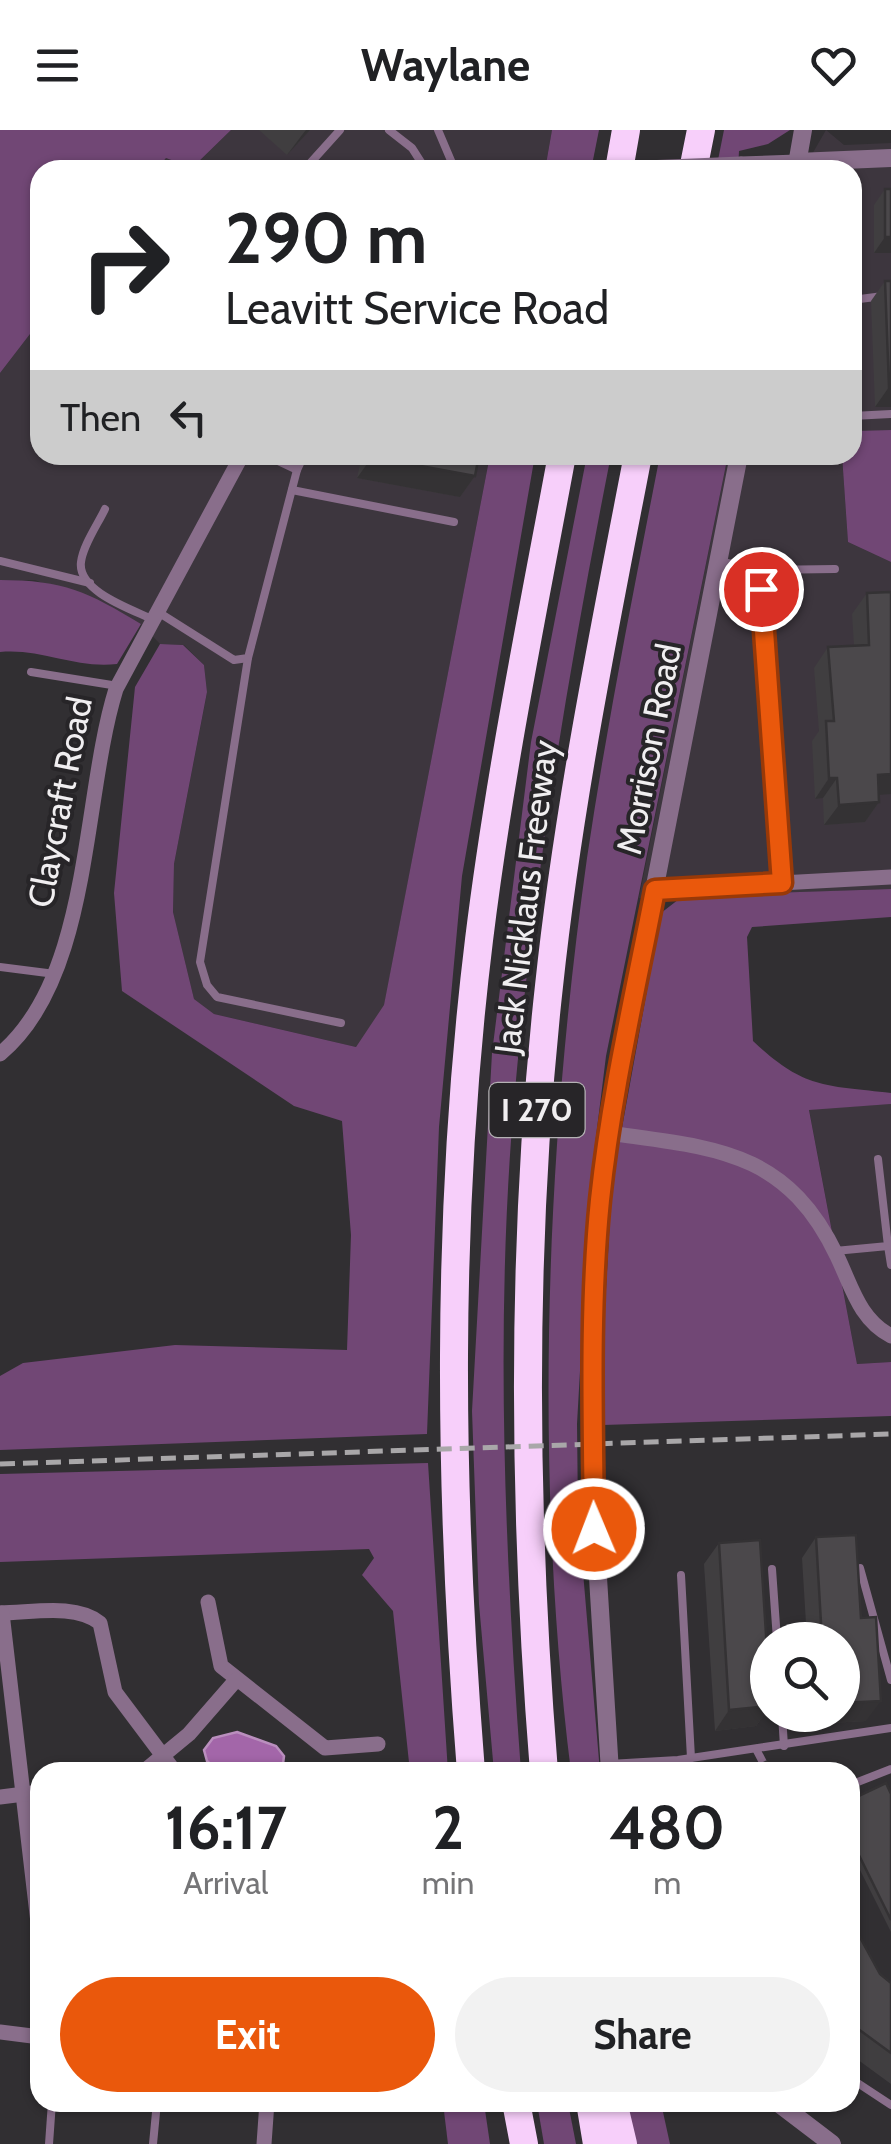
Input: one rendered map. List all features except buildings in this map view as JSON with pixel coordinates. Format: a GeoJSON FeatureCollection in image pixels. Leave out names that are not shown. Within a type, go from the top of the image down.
{"type":"FeatureCollection","features":[{"type":"Feature","properties":{"kind":"highway"},"geometry":{"type":"LineString","coordinates":[[621,160],[626,130]]}},
{"type":"Feature","properties":{"kind":"highway"},"geometry":{"type":"LineString","coordinates":[[695,160],[701,130]]}},
{"type":"Feature","properties":{"kind":"highway","name":"Jack Nicklaus Freeway"},"geometry":{"type":"LineString","coordinates":[[470,1762],[457,1599],[454,1468],[453,1320],[462,1145],[478,942],[500,795],[560,465]]}},
{"type":"Feature","properties":{"kind":"highway","name":"Jack Nicklaus Freeway"},"geometry":{"type":"LineString","coordinates":[[543,1762],[530,1600],[527,1470],[527,1327],[536,1128],[570,826],[636,465]]}},
{"type":"Feature","properties":{"kind":"highway"},"geometry":{"type":"LineString","coordinates":[[504,2112],[506,2144]]}},
{"type":"Feature","properties":{"kind":"highway"},"geometry":{"type":"LineString","coordinates":[[518,2112],[524,2144]]}},
{"type":"Feature","properties":{"kind":"highway"},"geometry":{"type":"LineString","coordinates":[[592,2112],[597,2144]]}},
{"type":"Feature","properties":{"kind":"highway"},"geometry":{"type":"LineString","coordinates":[[616,2112],[622,2144]]}},
{"type":"Feature","properties":{"kind":"street"},"geometry":{"type":"LineString","coordinates":[[797,160],[803,130]]}},
{"type":"Feature","properties":{"kind":"street"},"geometry":{"type":"LineString","coordinates":[[862,160],[891,158]]}},
{"type":"Feature","properties":{"kind":"street","name":"Claycraft Road"},"geometry":{"type":"LineString","coordinates":[[0,1054],[18,1039],[55,974],[72,910],[102,731],[118,686],[237,465]]}},
{"type":"Feature","properties":{"kind":"street","name":"Morrison Road"},"geometry":{"type":"LineString","coordinates":[[609,1762],[592,1390],[595,1268],[609,1133],[737,465]]}},
{"type":"Feature","properties":{"kind":"street"},"geometry":{"type":"LineString","coordinates":[[655,890],[891,877]]}},
{"type":"Feature","properties":{"kind":"street"},"geometry":{"type":"LineString","coordinates":[[609,1133],[720,1149],[779,1176],[814,1216],[866,1318],[891,1336]]}},
{"type":"Feature","properties":{"kind":"street"},"geometry":{"type":"LineString","coordinates":[[208,1602],[216,1655],[236,1680],[325,1748],[378,1744]]}},
{"type":"Feature","properties":{"kind":"street"},"geometry":{"type":"LineString","coordinates":[[30,1780],[1,1613],[74,1612],[89,1614],[100,1623],[116,1692],[166,1762]]}},
{"type":"Feature","properties":{"kind":"street"},"geometry":{"type":"LineString","coordinates":[[157,1762],[236,1680]]}},
{"type":"Feature","properties":{"kind":"street"},"geometry":{"type":"LineString","coordinates":[[0,1797],[30,1792]]}},
{"type":"Feature","properties":{"kind":"street"},"geometry":{"type":"LineString","coordinates":[[0,2032],[30,2036]]}},
{"type":"Feature","properties":{"kind":"street"},"geometry":{"type":"LineString","coordinates":[[264,2144],[267,2112]]}},
{"type":"Feature","properties":{"kind":"street"},"geometry":{"type":"LineString","coordinates":[[790,2112],[832,2144]]}},
{"type":"Feature","properties":{"kind":"lane"},"geometry":{"type":"LineString","coordinates":[[313,160],[340,130]]}},
{"type":"Feature","properties":{"kind":"lane"},"geometry":{"type":"LineString","coordinates":[[389,130],[412,148],[420,160]]}},
{"type":"Feature","properties":{"kind":"lane"},"geometry":{"type":"LineString","coordinates":[[438,130],[451,160]]}},
{"type":"Feature","properties":{"kind":"lane"},"geometry":{"type":"LineString","coordinates":[[862,299],[891,295]]}},
{"type":"Feature","properties":{"kind":"lane"},"geometry":{"type":"LineString","coordinates":[[862,415],[891,414]]}},
{"type":"Feature","properties":{"kind":"lane"},"geometry":{"type":"LineString","coordinates":[[286,465],[297,470]]}},
{"type":"Feature","properties":{"kind":"lane"},"geometry":{"type":"LineString","coordinates":[[299,465],[248,658],[200,962],[207,985],[217,997],[341,1023]]}},
{"type":"Feature","properties":{"kind":"lane"},"geometry":{"type":"LineString","coordinates":[[292,490],[454,522]]}},
{"type":"Feature","properties":{"kind":"lane"},"geometry":{"type":"LineString","coordinates":[[90,584],[81,562],[105,510]]}},
{"type":"Feature","properties":{"kind":"lane"},"geometry":{"type":"LineString","coordinates":[[0,561],[90,584],[234,660],[248,658]]}},
{"type":"Feature","properties":{"kind":"lane"},"geometry":{"type":"LineString","coordinates":[[718,561],[760,570],[835,569]]}},
{"type":"Feature","properties":{"kind":"lane"},"geometry":{"type":"LineString","coordinates":[[760,570],[782,883]]}},
{"type":"Feature","properties":{"kind":"lane"},"geometry":{"type":"LineString","coordinates":[[31,672],[118,686]]}},
{"type":"Feature","properties":{"kind":"lane"},"geometry":{"type":"LineString","coordinates":[[0,967],[55,974]]}},
{"type":"Feature","properties":{"kind":"lane"},"geometry":{"type":"LineString","coordinates":[[878,1159],[891,1265]]}},
{"type":"Feature","properties":{"kind":"lane"},"geometry":{"type":"LineString","coordinates":[[835,1251],[888,1246]]}},
{"type":"Feature","properties":{"kind":"lane"},"geometry":{"type":"LineString","coordinates":[[860,1568],[891,1680]]}},
{"type":"Feature","properties":{"kind":"lane"},"geometry":{"type":"LineString","coordinates":[[772,1569],[775,1622]]}},
{"type":"Feature","properties":{"kind":"lane"},"geometry":{"type":"LineString","coordinates":[[681,1575],[691,1758]]}},
{"type":"Feature","properties":{"kind":"lane"},"geometry":{"type":"LineString","coordinates":[[658,1762],[891,1728]]}},
{"type":"Feature","properties":{"kind":"lane"},"geometry":{"type":"LineString","coordinates":[[783,1732],[784,1746]]}},
{"type":"Feature","properties":{"kind":"lane"},"geometry":{"type":"LineString","coordinates":[[756,1750],[763,1762]]}},
{"type":"Feature","properties":{"kind":"lane"},"geometry":{"type":"LineString","coordinates":[[860,1781],[891,1770]]}},
{"type":"Feature","properties":{"kind":"lane"},"geometry":{"type":"LineString","coordinates":[[860,2085],[891,2105]]}},
{"type":"Feature","properties":{"kind":"lane"},"geometry":{"type":"LineString","coordinates":[[48,2144],[51,2112]]}},
{"type":"Feature","properties":{"kind":"lane"},"geometry":{"type":"LineString","coordinates":[[154,2144],[156,2112]]}},
{"type":"Feature","properties":{"kind":"shaded area"},"geometry":{"type":"Polygon","coordinates":[[[0,130],[231,130],[200,160],[30,160],[30,334],[0,373],[0,130]]]}},
{"type":"Feature","properties":{"kind":"shaded area"},"geometry":{"type":"Polygon","coordinates":[[[231,130],[552,130],[547,160],[200,160],[231,130]]]}},
{"type":"Feature","properties":{"kind":"shaded area"},"geometry":{"type":"Polygon","coordinates":[[[552,130],[599,130],[593,160],[547,160],[552,130]]]}},
{"type":"Feature","properties":{"kind":"shaded area"},"geometry":{"type":"Polygon","coordinates":[[[724,130],[790,130],[768,144],[739,151],[739,160],[718,160],[724,130]]]}},
{"type":"Feature","properties":{"kind":"shaded area"},"geometry":{"type":"Polygon","coordinates":[[[826,130],[844,145],[891,143],[891,430],[862,431],[862,160],[809,160],[826,130]]]}},
{"type":"Feature","properties":{"kind":"shaded area"},"geometry":{"type":"Polygon","coordinates":[[[30,334],[30,465],[488,465],[384,1006],[356,1047],[214,1014],[194,999],[173,912],[174,864],[207,693],[204,665],[184,645],[160,644],[141,624],[35,580],[0,580],[0,373],[30,334]]]}},
{"type":"Feature","properties":{"kind":"shaded area"},"geometry":{"type":"Polygon","coordinates":[[[891,430],[891,562],[848,542],[843,465],[862,465],[862,431],[891,430]]]}},
{"type":"Feature","properties":{"kind":"shaded area"},"geometry":{"type":"Polygon","coordinates":[[[488,465],[533,465],[462,876],[439,1127],[427,1434],[0,1450],[0,1376],[23,1363],[175,1345],[347,1350],[351,1235],[342,1121],[294,1106],[122,991],[114,893],[135,687],[160,644],[183,645],[204,665],[207,692],[174,864],[173,912],[194,999],[214,1014],[356,1047],[384,1005],[488,465]]]}},
{"type":"Feature","properties":{"kind":"shaded area"},"geometry":{"type":"Polygon","coordinates":[[[585,465],[609,465],[545,837],[517,1069],[506,1245],[504,1421],[520,1762],[493,1762],[479,1604],[472,1411],[492,1053],[531,742],[585,465]]]}},
{"type":"Feature","properties":{"kind":"shaded area"},"geometry":{"type":"Polygon","coordinates":[[[658,465],[726,465],[606,1056],[591,1177],[577,1424],[578,1513],[599,1762],[570,1762],[552,1546],[549,1315],[562,1084],[573,970],[612,706],[658,465]]]}},
{"type":"Feature","properties":{"kind":"shaded area"},"geometry":{"type":"Polygon","coordinates":[[[726,465],[843,465],[848,542],[891,562],[891,889],[639,898],[726,465]]]}},
{"type":"Feature","properties":{"kind":"shaded area"},"geometry":{"type":"Polygon","coordinates":[[[0,580],[59,585],[106,604],[141,624],[117,664],[87,664],[30,653],[0,652],[0,580]]]}},
{"type":"Feature","properties":{"kind":"shaded area"},"geometry":{"type":"Polygon","coordinates":[[[891,889],[891,917],[752,927],[747,937],[753,1041],[787,1068],[816,1082],[891,1093],[891,1104],[809,1110],[857,1364],[891,1362],[891,1416],[603,1425],[602,1361],[612,1183],[661,913],[683,896],[891,889]]]}},
{"type":"Feature","properties":{"kind":"shaded area"},"geometry":{"type":"Polygon","coordinates":[[[891,1104],[891,1362],[857,1364],[809,1109],[891,1104]]]}},
{"type":"Feature","properties":{"kind":"shaded area"},"geometry":{"type":"Polygon","coordinates":[[[428,1463],[447,1762],[409,1762],[393,1611],[362,1575],[374,1558],[369,1549],[0,1562],[0,1474],[428,1463]]]}},
{"type":"Feature","properties":{"kind":"shaded area"},"geometry":{"type":"Polygon","coordinates":[[[237,1732],[276,1746],[284,1756],[283,1762],[208,1762],[204,1750],[213,1738],[237,1732]]]}},
{"type":"Feature","properties":{"kind":"shaded area"},"geometry":{"type":"Polygon","coordinates":[[[444,2112],[485,2112],[490,2144],[448,2144],[444,2112]]]}},
{"type":"Feature","properties":{"kind":"shaded area"},"geometry":{"type":"Polygon","coordinates":[[[539,2112],[570,2112],[576,2144],[544,2144],[539,2112]]]}},
{"type":"Feature","properties":{"kind":"shaded area"},"geometry":{"type":"Polygon","coordinates":[[[627,2112],[663,2112],[670,2144],[634,2144],[627,2112]]]}},
{"type":"Feature","properties":{"kind":"railway"},"geometry":{"type":"LineString","coordinates":[[0,1464],[891,1434]]}},
{"type":"Feature","properties":{"kind":"route"},"geometry":{"type":"LineString","coordinates":[[594,1529],[592,1335],[600,1202],[622,1055],[655,890],[782,883],[761,589]]}}]}
